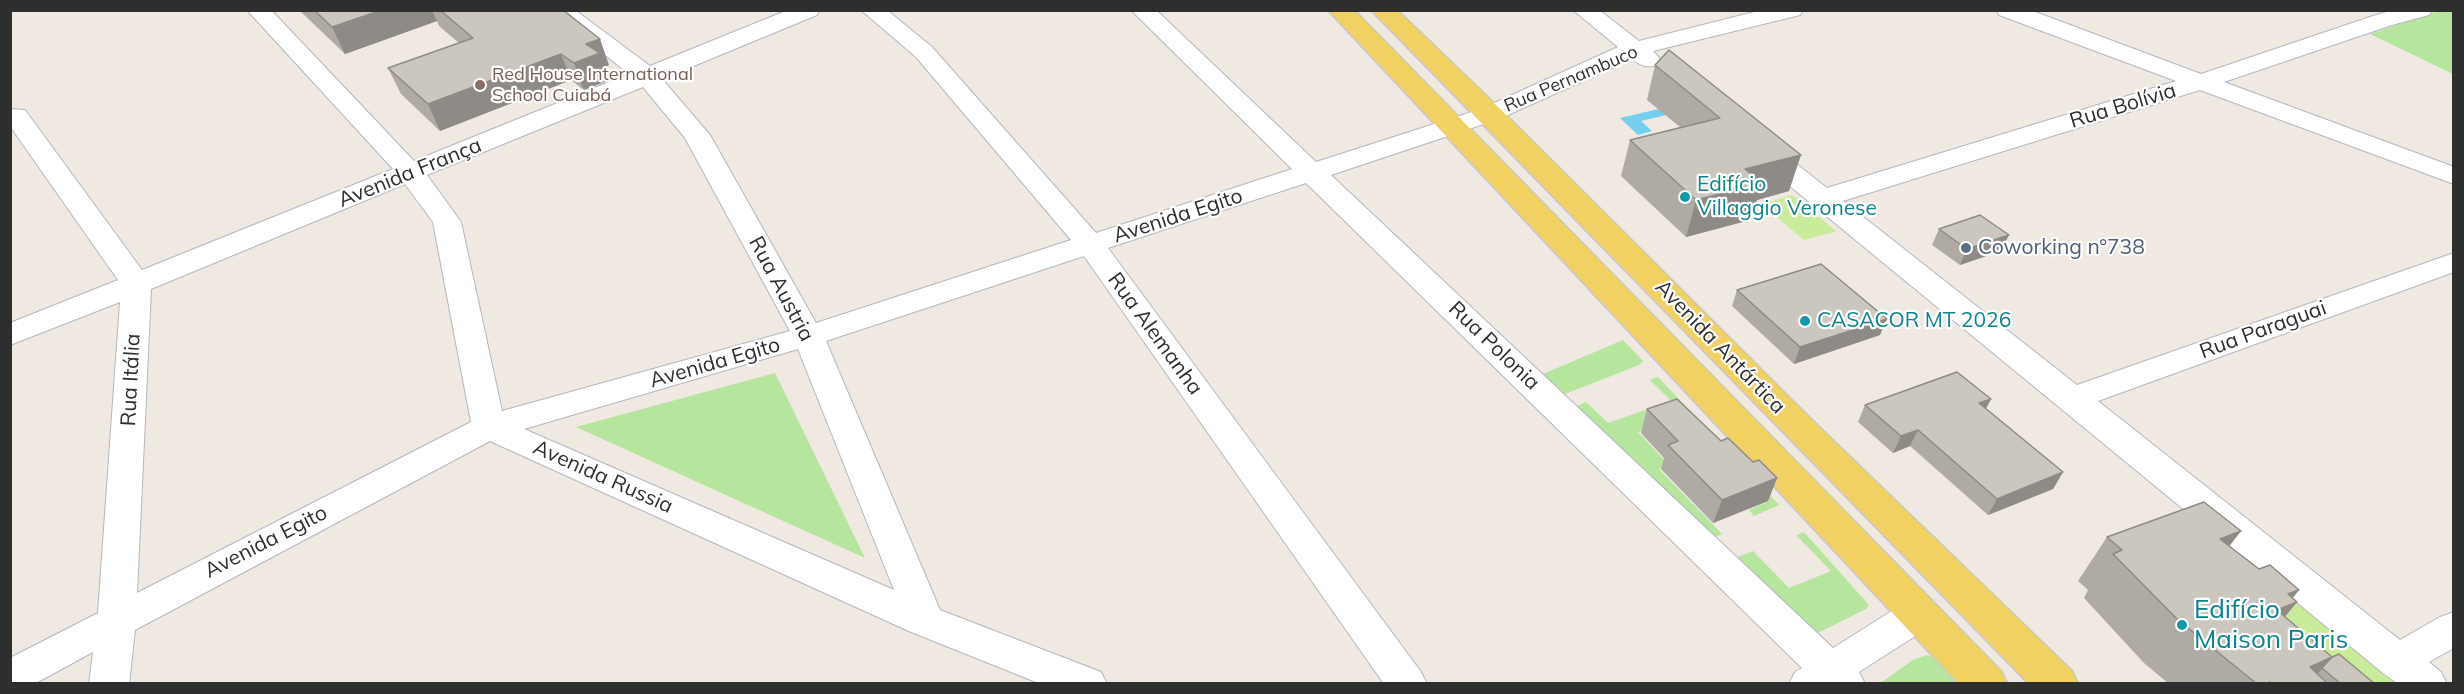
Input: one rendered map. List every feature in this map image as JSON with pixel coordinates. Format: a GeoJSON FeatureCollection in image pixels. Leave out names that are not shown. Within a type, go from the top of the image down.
{"type":"FeatureCollection","features":[{"type":"Feature","properties":{"kind":"main road","name":"Avenida Antártica"},"geometry":{"type":"LineString","coordinates":[[1340,10],[1453,125],[1986,684]]}},
{"type":"Feature","properties":{"kind":"main road","name":"Avenida Antártica"},"geometry":{"type":"LineString","coordinates":[[1383,10],[1490,114],[1801,430],[2057,684]]}},
{"type":"Feature","properties":{"kind":"main road"},"geometry":{"type":"LineString","coordinates":[[1754,442],[1801,430]]}},
{"type":"Feature","properties":{"kind":"street"},"geometry":{"type":"LineString","coordinates":[[258,10],[411,174],[447,222],[489,427]]}},
{"type":"Feature","properties":{"kind":"street","name":"Rua Austria"},"geometry":{"type":"LineString","coordinates":[[561,10],[646,75],[697,135],[808,336],[925,621]]}},
{"type":"Feature","properties":{"kind":"street","name":"Avenida França"},"geometry":{"type":"LineString","coordinates":[[10,335],[411,174],[646,75],[809,10]]}},
{"type":"Feature","properties":{"kind":"street","name":"Rua Alemanha"},"geometry":{"type":"LineString","coordinates":[[872,10],[924,52],[1090,244],[1407,684]]}},
{"type":"Feature","properties":{"kind":"street","name":"Rua Polonia"},"geometry":{"type":"LineString","coordinates":[[1142,10],[1312,172],[1828,679]]}},
{"type":"Feature","properties":{"kind":"street"},"geometry":{"type":"LineString","coordinates":[[1584,10],[1670,78]]}},
{"type":"Feature","properties":{"kind":"street","name":"Rua Pernambuco"},"geometry":{"type":"LineString","coordinates":[[1453,125],[1490,114],[1634,49],[1792,10]]}},
{"type":"Feature","properties":{"kind":"street"},"geometry":{"type":"LineString","coordinates":[[2007,10],[2454,176]]}},
{"type":"Feature","properties":{"kind":"street","name":"Rua Bolívia"},"geometry":{"type":"LineString","coordinates":[[1824,198],[2200,82],[2373,15],[2421,10]]}},
{"type":"Feature","properties":{"kind":"street"},"geometry":{"type":"LineString","coordinates":[[16,115],[136,283]]}},
{"type":"Feature","properties":{"kind":"street","name":"Avenida Egito"},"geometry":{"type":"LineString","coordinates":[[10,677],[489,427],[808,336],[1453,125]]}},
{"type":"Feature","properties":{"kind":"street"},"geometry":{"type":"LineString","coordinates":[[1743,134],[2412,672],[2454,628]]}},
{"type":"Feature","properties":{"kind":"street","name":"Rua Paraguai"},"geometry":{"type":"LineString","coordinates":[[2073,398],[2454,262]]}},
{"type":"Feature","properties":{"kind":"street","name":"Rua Itália"},"geometry":{"type":"LineString","coordinates":[[109,684],[117,620],[136,283]]}},
{"type":"Feature","properties":{"kind":"street","name":"Avenida Russia"},"geometry":{"type":"LineString","coordinates":[[489,427],[925,621],[1088,684]]}},
{"type":"Feature","properties":{"kind":"street"},"geometry":{"type":"LineString","coordinates":[[1828,679],[1920,613]]}},
{"type":"Feature","properties":{"kind":"green space"},"geometry":{"type":"Polygon","coordinates":[[[2438,11],[2453,11],[2453,74],[2370,34],[2438,11]]]}},
{"type":"Feature","properties":{"kind":"green space"},"geometry":{"type":"Polygon","coordinates":[[[1792,195],[1837,231],[1804,240],[1761,204],[1792,195]]]}},
{"type":"Feature","properties":{"kind":"green space"},"geometry":{"type":"Polygon","coordinates":[[[1623,340],[1643,361],[1639,365],[1565,394],[1543,374],[1623,340]]]}},
{"type":"Feature","properties":{"kind":"green space"},"geometry":{"type":"Polygon","coordinates":[[[775,373],[865,558],[576,427],[775,373]]]}},
{"type":"Feature","properties":{"kind":"green space"},"geometry":{"type":"Polygon","coordinates":[[[1658,377],[1779,505],[1754,516],[1749,510],[1769,501],[1750,483],[1670,420],[1638,432],[1668,464],[1659,469],[1722,534],[1709,540],[1575,407],[1586,402],[1608,423],[1671,401],[1650,380],[1658,377]]]}},
{"type":"Feature","properties":{"kind":"green space"},"geometry":{"type":"Polygon","coordinates":[[[1804,532],[1869,605],[1866,609],[1820,632],[1812,633],[1733,559],[1753,551],[1789,588],[1831,571],[1796,535],[1804,532]]]}},
{"type":"Feature","properties":{"kind":"green space"},"geometry":{"type":"Polygon","coordinates":[[[2291,592],[2402,683],[2341,683],[2253,609],[2291,592]]]}},
{"type":"Feature","properties":{"kind":"green space"},"geometry":{"type":"Polygon","coordinates":[[[1927,655],[1940,659],[1967,684],[1879,684],[1913,660],[1927,655]]]}},
{"type":"Feature","properties":{"kind":"water"},"geometry":{"type":"Polygon","coordinates":[[[1676,105],[1683,111],[1641,121],[1652,131],[1638,135],[1620,118],[1676,105]]]}},
{"type":"Feature","properties":{"kind":"building"},"geometry":{"type":"Polygon","coordinates":[[[314,10],[382,10],[332,27],[314,10]]]}},
{"type":"Feature","properties":{"kind":"building"},"geometry":{"type":"Polygon","coordinates":[[[440,10],[563,10],[600,39],[586,44],[600,53],[574,63],[561,54],[428,104],[388,68],[473,38],[440,10]]]}},
{"type":"Feature","properties":{"kind":"building"},"geometry":{"type":"Polygon","coordinates":[[[1669,50],[1801,155],[1745,169],[1762,183],[1696,200],[1630,140],[1720,118],[1655,65],[1669,50]]]}},
{"type":"Feature","properties":{"kind":"building"},"geometry":{"type":"Polygon","coordinates":[[[1980,215],[2009,235],[1967,249],[1939,229],[1980,215]]]}},
{"type":"Feature","properties":{"kind":"building","name":"CASACOR MT 2026"},"geometry":{"type":"Polygon","coordinates":[[[1821,264],[1887,319],[1800,347],[1737,290],[1821,264]]]}},
{"type":"Feature","properties":{"kind":"building"},"geometry":{"type":"Polygon","coordinates":[[[1957,372],[1991,399],[1979,403],[2063,472],[1997,499],[1918,430],[1901,436],[1865,405],[1957,372]]]}},
{"type":"Feature","properties":{"kind":"building"},"geometry":{"type":"Polygon","coordinates":[[[1677,399],[1721,441],[1728,438],[1753,462],[1759,460],[1777,478],[1722,500],[1668,445],[1678,441],[1647,409],[1677,399]]]}},
{"type":"Feature","properties":{"kind":"building"},"geometry":{"type":"Polygon","coordinates":[[[2204,502],[2241,531],[2220,539],[2259,569],[2270,565],[2299,590],[2288,594],[2297,602],[2277,610],[2332,657],[2310,667],[2326,682],[2322,684],[2271,684],[2270,682],[2257,684],[2177,619],[2113,554],[2122,550],[2107,537],[2204,502]]]}},
{"type":"Feature","properties":{"kind":"building"},"geometry":{"type":"Polygon","coordinates":[[[2339,654],[2375,684],[2341,684],[2322,668],[2332,657],[2339,654]]]}},
{"type":"Feature","properties":{"kind":"place","name":"Red House International School Cuiabá"},"geometry":{"type":"Point","coordinates":[480,85]}},
{"type":"Feature","properties":{"kind":"place","name":"Edifício Villaggio Veronese"},"geometry":{"type":"Point","coordinates":[1685,197]}},
{"type":"Feature","properties":{"kind":"place","name":"Coworking n°738"},"geometry":{"type":"Point","coordinates":[1966,248]}},
{"type":"Feature","properties":{"kind":"place","name":"CASACOR MT 2026"},"geometry":{"type":"Point","coordinates":[1805,321]}},
{"type":"Feature","properties":{"kind":"place","name":"Edifício Maison Paris"},"geometry":{"type":"Point","coordinates":[2182,625]}}]}
